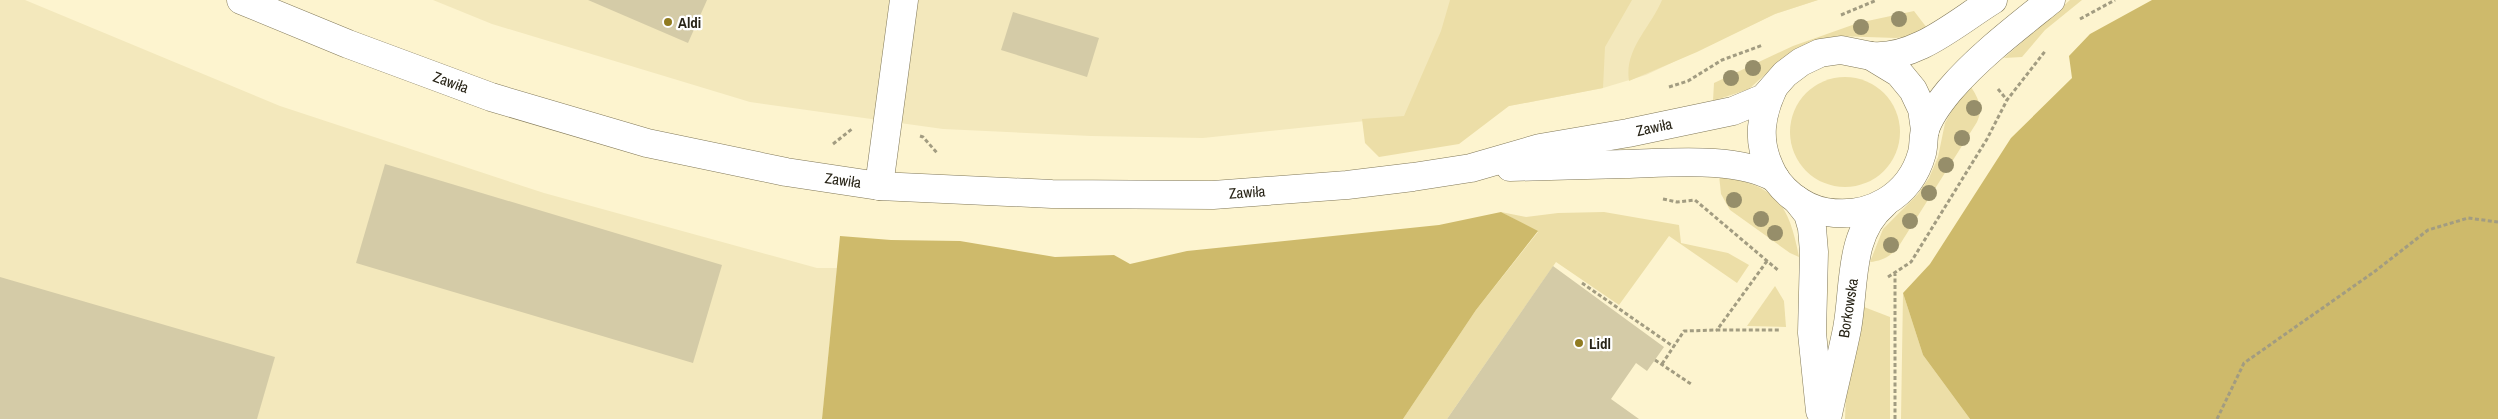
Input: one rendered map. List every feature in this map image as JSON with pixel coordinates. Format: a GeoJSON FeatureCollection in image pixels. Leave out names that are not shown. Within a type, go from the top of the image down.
{"type":"FeatureCollection","features":[{"type":"Feature","properties":{"kind":"street","name":"Zawiła"},"geometry":{"type":"LineString","coordinates":[[241,0],[348,44],[491,97],[647,143],[786,172],[879,186],[1052,194],[1213,195],[1347,185],[1471,168],[1662,163],[1732,164],[1754,169],[1775,178],[1798,200],[1818,210],[1840,214],[1862,212],[1884,204],[1902,190],[1915,172],[1922,152],[1925,130],[1929,120],[1949,91],[2008,36],[2051,0]]}},
{"type":"Feature","properties":{"kind":"street"},"geometry":{"type":"LineString","coordinates":[[879,186],[904,0]]}},
{"type":"Feature","properties":{"kind":"street","name":"Zawiła"},"geometry":{"type":"LineString","coordinates":[[1471,168],[1540,148],[1628,133],[1733,111],[1754,104],[1773,89],[1785,74],[1820,54],[1840,50],[1871,56],[1896,56],[1939,36],[1993,0]]}},
{"type":"Feature","properties":{"kind":"street","name":"Zawiła"},"geometry":{"type":"LineString","coordinates":[[1871,56],[1900,73],[1913,90],[1922,109],[1925,130]]}},
{"type":"Feature","properties":{"kind":"street","name":"Zawiła"},"geometry":{"type":"LineString","coordinates":[[1773,89],[1765,108],[1761,127],[1762,147],[1775,178]]}},
{"type":"Feature","properties":{"kind":"street","name":"Borkowska"},"geometry":{"type":"LineString","coordinates":[[1798,200],[1808,214],[1812,228],[1814,252],[1812,333],[1821,419]]}},
{"type":"Feature","properties":{"kind":"street","name":"Borkowska"},"geometry":{"type":"LineString","coordinates":[[1827,419],[1847,328],[1859,244],[1865,225],[1875,211],[1884,204]]}},
{"type":"Feature","properties":{"kind":"path"},"geometry":{"type":"LineString","coordinates":[[1836,17],[1877,0]]}},
{"type":"Feature","properties":{"kind":"path"},"geometry":{"type":"LineString","coordinates":[[2077,21],[2115,0]]}},
{"type":"Feature","properties":{"kind":"path"},"geometry":{"type":"LineString","coordinates":[[1662,89],[1688,81],[1722,60],[1767,44]]}},
{"type":"Feature","properties":{"kind":"path"},"geometry":{"type":"LineString","coordinates":[[1887,277],[1895,274],[1911,262],[1979,153],[2007,100],[2049,46]]}},
{"type":"Feature","properties":{"kind":"path"},"geometry":{"type":"LineString","coordinates":[[1659,198],[1677,202],[1695,200],[1779,271],[1785,272]]}},
{"type":"Feature","properties":{"kind":"path"},"geometry":{"type":"LineString","coordinates":[[2217,419],[2244,363],[2374,272],[2428,230],[2468,218],[2498,222]]}},
{"type":"Feature","properties":{"kind":"path"},"geometry":{"type":"LineString","coordinates":[[1717,330],[1767,261]]}},
{"type":"Feature","properties":{"kind":"path"},"geometry":{"type":"LineString","coordinates":[[1895,274],[1895,419]]}},
{"type":"Feature","properties":{"kind":"path"},"geometry":{"type":"LineString","coordinates":[[1582,283],[1674,347]]}},
{"type":"Feature","properties":{"kind":"path"},"geometry":{"type":"LineString","coordinates":[[1662,364],[1684,331],[1782,330]]}},
{"type":"Feature","properties":{"kind":"path"},"geometry":{"type":"LineString","coordinates":[[1655,360],[1691,384]]}},
{"type":"Feature","properties":{"kind":"shaded area"},"geometry":{"type":"Polygon","coordinates":[[[0,0],[25,0],[280,106],[544,193],[817,268],[837,268],[822,419],[0,419],[0,0]]]}},
{"type":"Feature","properties":{"kind":"shaded area"},"geometry":{"type":"Polygon","coordinates":[[[433,0],[1818,0],[1775,14],[1646,75],[1603,88],[1509,106],[1203,138],[1091,136],[943,129],[750,102],[492,24],[433,0]]]}},
{"type":"Feature","properties":{"kind":"shaded area"},"geometry":{"type":"Polygon","coordinates":[[[1450,0],[1632,0],[1605,47],[1603,88],[1509,106],[1459,144],[1379,157],[1365,143],[1362,119],[1404,116],[1441,31],[1450,0]]]}},
{"type":"Feature","properties":{"kind":"shaded area"},"geometry":{"type":"Polygon","coordinates":[[[1662,0],[1818,0],[1775,14],[1697,52],[1629,81],[1630,59],[1634,48],[1662,0]]]}},
{"type":"Feature","properties":{"kind":"shaded area"},"geometry":{"type":"Polygon","coordinates":[[[2070,0],[2082,0],[2045,30],[2022,57],[2004,58],[2070,0]]]}},
{"type":"Feature","properties":{"kind":"shaded area"},"geometry":{"type":"Polygon","coordinates":[[[2152,0],[2498,0],[2498,419],[1970,419],[1923,355],[1903,293],[1930,264],[2011,138],[2072,78],[2069,56],[2090,34],[2152,0]]]}},
{"type":"Feature","properties":{"kind":"shaded area"},"geometry":{"type":"Polygon","coordinates":[[[1914,11],[1927,28],[1910,36],[1896,38],[1838,36],[1809,43],[1781,60],[1749,89],[1713,101],[1714,83],[1793,46],[1858,23],[1914,11]]]}},
{"type":"Feature","properties":{"kind":"shaded area"},"geometry":{"type":"Polygon","coordinates":[[[1845,77],[1866,81],[1884,93],[1896,111],[1900,132],[1896,153],[1884,171],[1866,183],[1845,187],[1824,183],[1806,171],[1794,153],[1790,132],[1794,111],[1806,93],[1824,81],[1845,77]]]}},
{"type":"Feature","properties":{"kind":"shaded area"},"geometry":{"type":"Polygon","coordinates":[[[1971,87],[1979,104],[1980,113],[1977,122],[1897,249],[1885,258],[1870,262],[1883,229],[1918,194],[1929,178],[1938,157],[1945,123],[1954,107],[1971,87]]]}},
{"type":"Feature","properties":{"kind":"shaded area"},"geometry":{"type":"Polygon","coordinates":[[[1719,175],[1754,185],[1776,199],[1784,209],[1790,222],[1799,257],[1790,253],[1730,210],[1721,194],[1719,175]]]}},
{"type":"Feature","properties":{"kind":"shaded area"},"geometry":{"type":"Polygon","coordinates":[[[1501,212],[1526,217],[1558,213],[1604,212],[1679,225],[1681,243],[1728,253],[1749,265],[1737,283],[1669,236],[1619,305],[1556,262],[1447,419],[1403,419],[1476,310],[1538,232],[1501,212]]]}},
{"type":"Feature","properties":{"kind":"shaded area"},"geometry":{"type":"Polygon","coordinates":[[[1501,212],[1538,231],[1476,310],[1403,419],[822,419],[840,236],[891,240],[960,241],[1055,257],[1114,255],[1130,264],[1187,251],[1439,225],[1501,212]]]}},
{"type":"Feature","properties":{"kind":"shaded area"},"geometry":{"type":"Polygon","coordinates":[[[1775,286],[1784,301],[1786,327],[1747,326],[1775,286]]]}},
{"type":"Feature","properties":{"kind":"shaded area"},"geometry":{"type":"Polygon","coordinates":[[[1903,293],[1923,355],[1970,419],[1901,419],[1903,293]]]}},
{"type":"Feature","properties":{"kind":"shaded area"},"geometry":{"type":"Polygon","coordinates":[[[1864,307],[1890,317],[1890,419],[1845,419],[1846,395],[1864,307]]]}},
{"type":"Feature","properties":{"kind":"building","name":"Aldi"},"geometry":{"type":"Polygon","coordinates":[[[588,0],[707,0],[688,43],[588,0]]]}},
{"type":"Feature","properties":{"kind":"building"},"geometry":{"type":"Polygon","coordinates":[[[1013,12],[1099,38],[1087,77],[1001,50],[1013,12]]]}},
{"type":"Feature","properties":{"kind":"building"},"geometry":{"type":"Polygon","coordinates":[[[385,164],[722,265],[693,363],[356,263],[385,164]]]}},
{"type":"Feature","properties":{"kind":"building","name":"Lidl"},"geometry":{"type":"Polygon","coordinates":[[[1553,266],[1664,347],[1647,371],[1636,363],[1611,399],[1639,419],[1447,419],[1553,266]]]}},
{"type":"Feature","properties":{"kind":"building"},"geometry":{"type":"Polygon","coordinates":[[[0,277],[275,357],[257,419],[0,419],[0,277]]]}},
{"type":"Feature","properties":{"kind":"place","name":"Aldi"},"geometry":{"type":"Point","coordinates":[668,22]}},
{"type":"Feature","properties":{"kind":"place","name":"Lidl"},"geometry":{"type":"Point","coordinates":[1579,343]}}]}
